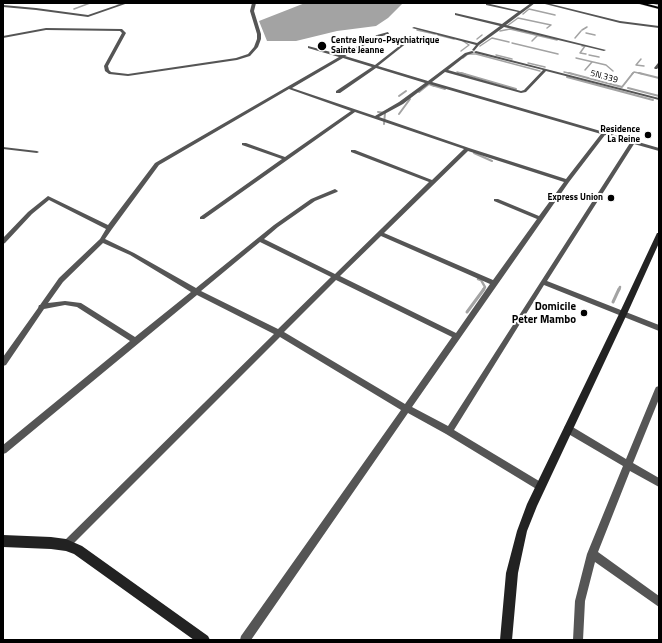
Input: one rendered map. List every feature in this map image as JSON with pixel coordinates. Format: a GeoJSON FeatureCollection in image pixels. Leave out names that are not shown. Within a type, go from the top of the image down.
{"type":"FeatureCollection","features":[{"type":"Feature","properties":{"kind":"main road"},"geometry":{"type":"LineString","coordinates":[[638,3],[659,8]]}},
{"type":"Feature","properties":{"kind":"main road"},"geometry":{"type":"LineString","coordinates":[[508,639],[512,572],[522,531],[532,504],[624,314],[659,235]]}},
{"type":"Feature","properties":{"kind":"main road"},"geometry":{"type":"LineString","coordinates":[[3,541],[51,543],[66,545],[78,550],[204,640]]}},
{"type":"Feature","properties":{"kind":"street"},"geometry":{"type":"LineString","coordinates":[[3,6],[36,8],[88,16],[126,3]]}},
{"type":"Feature","properties":{"kind":"street"},"geometry":{"type":"LineString","coordinates":[[3,37],[46,29],[90,28],[120,30],[124,33],[106,66],[107,71],[110,73],[128,75],[237,59],[249,55],[256,47],[259,34],[252,11],[254,3]]}},
{"type":"Feature","properties":{"kind":"street"},"geometry":{"type":"LineString","coordinates":[[376,116],[400,103],[466,54],[474,51],[478,44],[533,3]]}},
{"type":"Feature","properties":{"kind":"street"},"geometry":{"type":"LineString","coordinates":[[543,3],[626,23],[659,27]]}},
{"type":"Feature","properties":{"kind":"street"},"geometry":{"type":"LineString","coordinates":[[487,4],[521,12]]}},
{"type":"Feature","properties":{"kind":"street"},"geometry":{"type":"LineString","coordinates":[[456,14],[604,50]]}},
{"type":"Feature","properties":{"kind":"street"},"geometry":{"type":"LineString","coordinates":[[414,28],[478,44]]}},
{"type":"Feature","properties":{"kind":"street"},"geometry":{"type":"LineString","coordinates":[[3,363],[61,280],[102,240],[109,228],[157,164],[378,36],[388,33]]}},
{"type":"Feature","properties":{"kind":"street"},"geometry":{"type":"LineString","coordinates":[[338,92],[375,67],[407,41]]}},
{"type":"Feature","properties":{"kind":"street"},"geometry":{"type":"LineString","coordinates":[[309,47],[659,150]]}},
{"type":"Feature","properties":{"kind":"street","name":"5N.339"},"geometry":{"type":"LineString","coordinates":[[474,51],[659,100]]}},
{"type":"Feature","properties":{"kind":"street"},"geometry":{"type":"LineString","coordinates":[[444,70],[521,92],[525,91],[545,70]]}},
{"type":"Feature","properties":{"kind":"street"},"geometry":{"type":"LineString","coordinates":[[289,88],[376,116],[467,149],[567,181]]}},
{"type":"Feature","properties":{"kind":"street"},"geometry":{"type":"LineString","coordinates":[[202,218],[355,110]]}},
{"type":"Feature","properties":{"kind":"street"},"geometry":{"type":"LineString","coordinates":[[245,640],[407,409],[456,336],[567,181],[604,134]]}},
{"type":"Feature","properties":{"kind":"street"},"geometry":{"type":"LineString","coordinates":[[449,431],[633,142]]}},
{"type":"Feature","properties":{"kind":"street"},"geometry":{"type":"LineString","coordinates":[[244,144],[285,159]]}},
{"type":"Feature","properties":{"kind":"street"},"geometry":{"type":"LineString","coordinates":[[3,148],[37,152]]}},
{"type":"Feature","properties":{"kind":"street"},"geometry":{"type":"LineString","coordinates":[[66,545],[279,332],[467,149]]}},
{"type":"Feature","properties":{"kind":"street"},"geometry":{"type":"LineString","coordinates":[[353,151],[433,182]]}},
{"type":"Feature","properties":{"kind":"street"},"geometry":{"type":"LineString","coordinates":[[3,450],[196,291],[261,240],[276,226],[313,200],[335,191]]}},
{"type":"Feature","properties":{"kind":"street"},"geometry":{"type":"LineString","coordinates":[[3,242],[30,213],[48,198],[109,228]]}},
{"type":"Feature","properties":{"kind":"street"},"geometry":{"type":"LineString","coordinates":[[496,200],[540,218]]}},
{"type":"Feature","properties":{"kind":"street"},"geometry":{"type":"LineString","coordinates":[[380,233],[494,283]]}},
{"type":"Feature","properties":{"kind":"street"},"geometry":{"type":"LineString","coordinates":[[102,240],[132,254],[196,291],[279,332],[407,409],[449,431],[540,486]]}},
{"type":"Feature","properties":{"kind":"street"},"geometry":{"type":"LineString","coordinates":[[261,240],[456,336]]}},
{"type":"Feature","properties":{"kind":"street"},"geometry":{"type":"LineString","coordinates":[[543,282],[659,328]]}},
{"type":"Feature","properties":{"kind":"street"},"geometry":{"type":"LineString","coordinates":[[41,307],[65,303],[79,305],[135,341]]}},
{"type":"Feature","properties":{"kind":"street"},"geometry":{"type":"LineString","coordinates":[[578,640],[580,600],[592,554],[659,393]]}},
{"type":"Feature","properties":{"kind":"street"},"geometry":{"type":"LineString","coordinates":[[568,428],[659,483]]}},
{"type":"Feature","properties":{"kind":"street"},"geometry":{"type":"LineString","coordinates":[[592,554],[659,602]]}},
{"type":"Feature","properties":{"kind":"shaded area"},"geometry":{"type":"Polygon","coordinates":[[[305,3],[403,3],[388,18],[376,26],[337,31],[296,41],[267,41],[259,21],[305,3]]]}},
{"type":"Feature","properties":{"kind":"waterway"},"geometry":{"type":"LineString","coordinates":[[74,9],[90,3]]}},
{"type":"Feature","properties":{"kind":"waterway"},"geometry":{"type":"LineString","coordinates":[[115,3],[119,4]]}},
{"type":"Feature","properties":{"kind":"waterway"},"geometry":{"type":"LineString","coordinates":[[653,3],[659,5]]}},
{"type":"Feature","properties":{"kind":"waterway"},"geometry":{"type":"LineString","coordinates":[[523,14],[529,9],[555,15]]}},
{"type":"Feature","properties":{"kind":"waterway"},"geometry":{"type":"LineString","coordinates":[[507,26],[518,18],[551,25],[547,28]]}},
{"type":"Feature","properties":{"kind":"waterway"},"geometry":{"type":"LineString","coordinates":[[582,30],[587,27]]}},
{"type":"Feature","properties":{"kind":"waterway"},"geometry":{"type":"LineString","coordinates":[[500,31],[510,29],[557,40]]}},
{"type":"Feature","properties":{"kind":"waterway"},"geometry":{"type":"LineString","coordinates":[[417,30],[435,34]]}},
{"type":"Feature","properties":{"kind":"waterway"},"geometry":{"type":"LineString","coordinates":[[575,38],[581,31]]}},
{"type":"Feature","properties":{"kind":"waterway"},"geometry":{"type":"LineString","coordinates":[[586,33],[595,35]]}},
{"type":"Feature","properties":{"kind":"waterway"},"geometry":{"type":"LineString","coordinates":[[438,35],[454,39]]}},
{"type":"Feature","properties":{"kind":"waterway"},"geometry":{"type":"LineString","coordinates":[[477,39],[482,35]]}},
{"type":"Feature","properties":{"kind":"waterway"},"geometry":{"type":"LineString","coordinates":[[532,41],[537,36]]}},
{"type":"Feature","properties":{"kind":"waterway"},"geometry":{"type":"LineString","coordinates":[[480,46],[492,38],[509,42]]}},
{"type":"Feature","properties":{"kind":"waterway"},"geometry":{"type":"LineString","coordinates":[[461,51],[469,45],[463,41]]}},
{"type":"Feature","properties":{"kind":"waterway"},"geometry":{"type":"LineString","coordinates":[[512,43],[558,54]]}},
{"type":"Feature","properties":{"kind":"waterway"},"geometry":{"type":"LineString","coordinates":[[582,46],[585,46],[580,53],[586,54]]}},
{"type":"Feature","properties":{"kind":"waterway"},"geometry":{"type":"LineString","coordinates":[[463,58],[468,54],[476,54],[540,71]]}},
{"type":"Feature","properties":{"kind":"waterway"},"geometry":{"type":"LineString","coordinates":[[496,55],[512,59]]}},
{"type":"Feature","properties":{"kind":"waterway"},"geometry":{"type":"LineString","coordinates":[[589,55],[599,57]]}},
{"type":"Feature","properties":{"kind":"waterway"},"geometry":{"type":"LineString","coordinates":[[576,58],[606,65],[613,71]]}},
{"type":"Feature","properties":{"kind":"waterway"},"geometry":{"type":"LineString","coordinates":[[641,59],[636,65],[644,66]]}},
{"type":"Feature","properties":{"kind":"waterway"},"geometry":{"type":"LineString","coordinates":[[585,70],[592,62]]}},
{"type":"Feature","properties":{"kind":"waterway"},"geometry":{"type":"LineString","coordinates":[[528,63],[545,67]]}},
{"type":"Feature","properties":{"kind":"waterway"},"geometry":{"type":"LineString","coordinates":[[457,72],[461,73]]}},
{"type":"Feature","properties":{"kind":"waterway"},"geometry":{"type":"LineString","coordinates":[[564,72],[572,74]]}},
{"type":"Feature","properties":{"kind":"waterway"},"geometry":{"type":"LineString","coordinates":[[461,73],[465,74]]}},
{"type":"Feature","properties":{"kind":"waterway"},"geometry":{"type":"LineString","coordinates":[[461,73],[516,89]]}},
{"type":"Feature","properties":{"kind":"waterway"},"geometry":{"type":"LineString","coordinates":[[572,74],[622,87],[633,73]]}},
{"type":"Feature","properties":{"kind":"waterway"},"geometry":{"type":"LineString","coordinates":[[633,73],[643,74]]}},
{"type":"Feature","properties":{"kind":"waterway"},"geometry":{"type":"LineString","coordinates":[[639,73],[643,74]]}},
{"type":"Feature","properties":{"kind":"waterway"},"geometry":{"type":"LineString","coordinates":[[643,74],[659,78]]}},
{"type":"Feature","properties":{"kind":"waterway"},"geometry":{"type":"LineString","coordinates":[[567,77],[653,100]]}},
{"type":"Feature","properties":{"kind":"waterway"},"geometry":{"type":"LineString","coordinates":[[419,92],[429,84],[434,86]]}},
{"type":"Feature","properties":{"kind":"waterway"},"geometry":{"type":"LineString","coordinates":[[435,86],[445,89]]}},
{"type":"Feature","properties":{"kind":"waterway"},"geometry":{"type":"LineString","coordinates":[[628,88],[659,96]]}},
{"type":"Feature","properties":{"kind":"waterway"},"geometry":{"type":"LineString","coordinates":[[399,96],[406,91]]}},
{"type":"Feature","properties":{"kind":"waterway"},"geometry":{"type":"LineString","coordinates":[[399,114],[410,99]]}},
{"type":"Feature","properties":{"kind":"waterway"},"geometry":{"type":"LineString","coordinates":[[378,112],[385,113],[384,124]]}},
{"type":"Feature","properties":{"kind":"waterway"},"geometry":{"type":"LineString","coordinates":[[474,153],[492,161]]}},
{"type":"Feature","properties":{"kind":"waterway"},"geometry":{"type":"LineString","coordinates":[[478,279],[481,280],[485,287],[483,290]]}},
{"type":"Feature","properties":{"kind":"waterway"},"geometry":{"type":"LineString","coordinates":[[467,312],[484,289]]}},
{"type":"Feature","properties":{"kind":"waterway"},"geometry":{"type":"LineString","coordinates":[[613,302],[619,289]]}},
{"type":"Feature","properties":{"kind":"place","name":"Centre Neuro-Psychiatrique Sainte Jeanne"},"geometry":{"type":"Point","coordinates":[322,46]}},
{"type":"Feature","properties":{"kind":"place","name":"Residence La Reine"},"geometry":{"type":"Point","coordinates":[648,135]}},
{"type":"Feature","properties":{"kind":"place","name":"Express Union"},"geometry":{"type":"Point","coordinates":[611,198]}},
{"type":"Feature","properties":{"kind":"place","name":"Domicile Peter Mambo"},"geometry":{"type":"Point","coordinates":[584,313]}}]}
